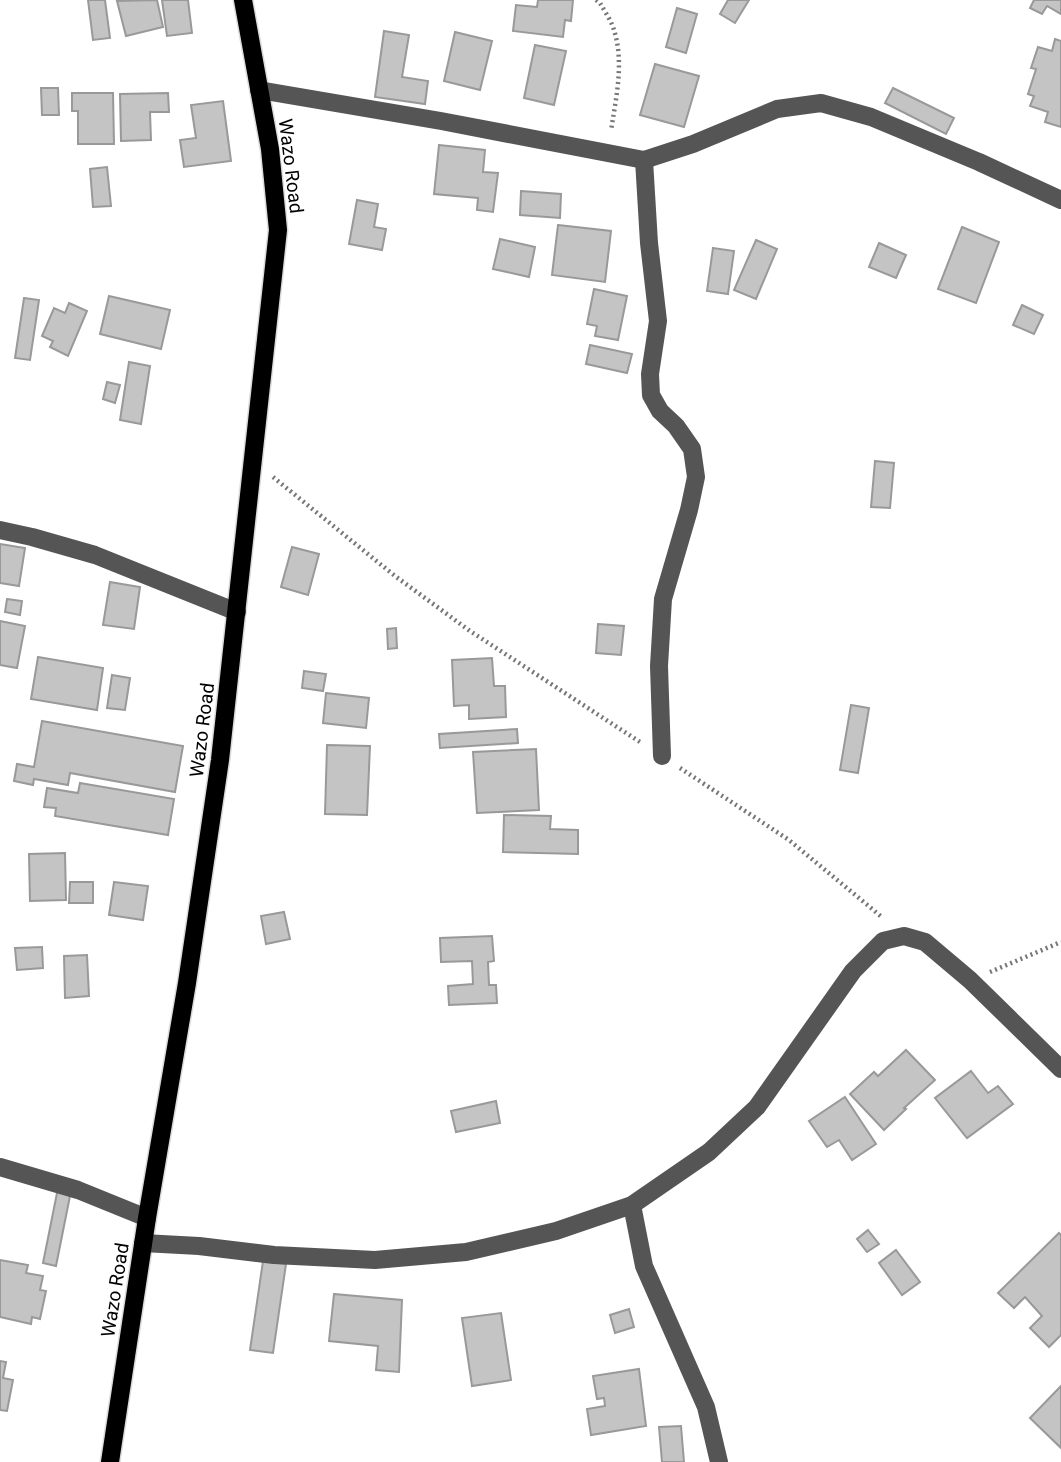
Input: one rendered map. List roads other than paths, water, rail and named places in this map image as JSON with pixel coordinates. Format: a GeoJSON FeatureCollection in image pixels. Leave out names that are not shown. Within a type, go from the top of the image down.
{"type":"FeatureCollection","features":[{"type":"Feature","properties":{"kind":"main road","name":"Wazo Road"},"geometry":{"type":"LineString","coordinates":[[110,1462],[220,760],[278,230],[270,149],[243,0]]}},
{"type":"Feature","properties":{"kind":"street"},"geometry":{"type":"LineString","coordinates":[[259,90],[644,160],[693,144],[777,109],[821,103],[871,117],[1061,200]]}},
{"type":"Feature","properties":{"kind":"street"},"geometry":{"type":"LineString","coordinates":[[644,160],[649,243],[658,321],[650,374],[651,395],[660,411],[676,426],[692,449],[696,477],[663,599],[659,666],[662,756]]}},
{"type":"Feature","properties":{"kind":"street"},"geometry":{"type":"LineString","coordinates":[[0,530],[94,555],[237,612]]}},
{"type":"Feature","properties":{"kind":"street"},"geometry":{"type":"LineString","coordinates":[[143,1243],[199,1246],[274,1255],[375,1260],[466,1252],[556,1231],[632,1205],[709,1152],[757,1107],[853,971],[883,941],[904,936],[925,942],[970,980],[1061,1069]]}},
{"type":"Feature","properties":{"kind":"street"},"geometry":{"type":"LineString","coordinates":[[0,1167],[78,1190],[147,1218]]}},
{"type":"Feature","properties":{"kind":"street"},"geometry":{"type":"LineString","coordinates":[[632,1205],[644,1266],[706,1407],[719,1462]]}}]}
